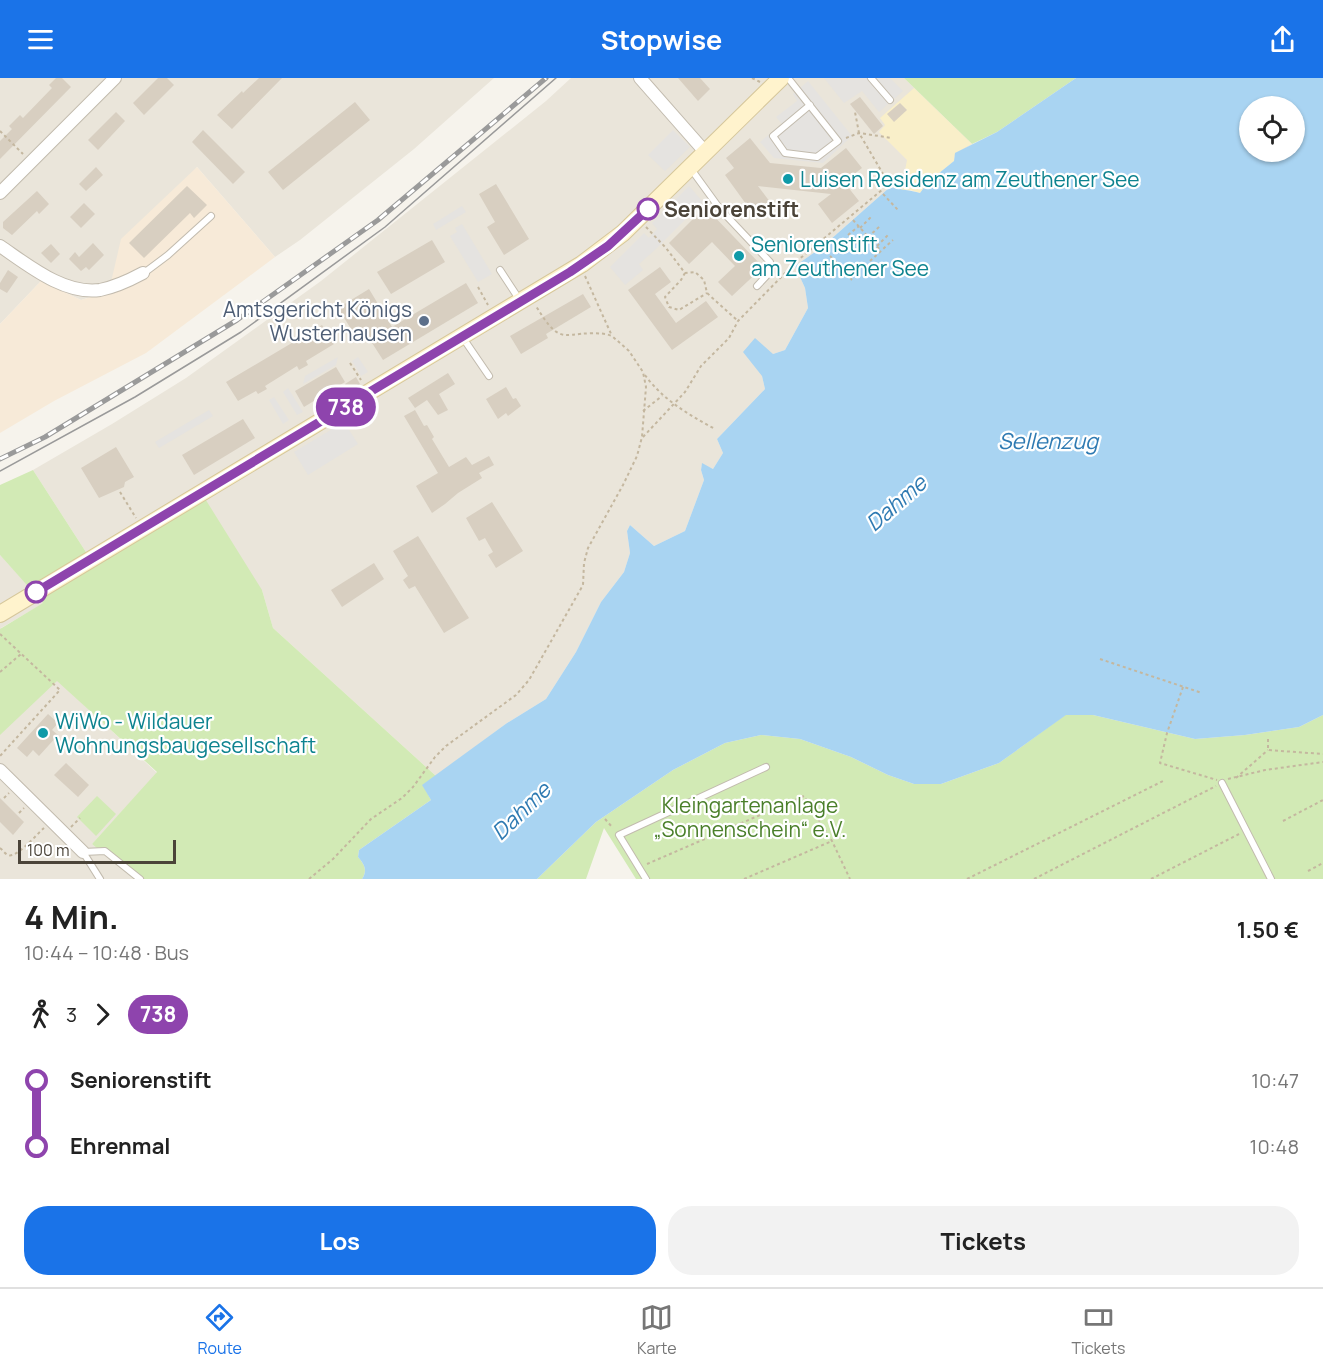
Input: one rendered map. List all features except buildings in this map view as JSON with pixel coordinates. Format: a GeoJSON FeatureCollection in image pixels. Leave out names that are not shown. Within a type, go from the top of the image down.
{"type":"FeatureCollection","features":[{"type":"Feature","properties":{"kind":"main road"},"geometry":{"type":"LineString","coordinates":[[0,614],[525,299],[583,269],[691,168],[781,78]]}},
{"type":"Feature","properties":{"kind":"street"},"geometry":{"type":"LineString","coordinates":[[0,193],[116,78]]}},
{"type":"Feature","properties":{"kind":"street"},"geometry":{"type":"LineString","coordinates":[[640,78],[706,153]]}},
{"type":"Feature","properties":{"kind":"street"},"geometry":{"type":"LineString","coordinates":[[0,246],[61,284],[89,291],[102,289],[143,273]]}},
{"type":"Feature","properties":{"kind":"street"},"geometry":{"type":"LineString","coordinates":[[0,770],[83,852]]}},
{"type":"Feature","properties":{"kind":"lane"},"geometry":{"type":"LineString","coordinates":[[788,78],[810,105],[838,141],[817,157],[785,153],[772,136],[810,105]]}},
{"type":"Feature","properties":{"kind":"lane"},"geometry":{"type":"LineString","coordinates":[[871,78],[890,100]]}},
{"type":"Feature","properties":{"kind":"lane"},"geometry":{"type":"LineString","coordinates":[[691,168],[720,208],[770,262],[771,271],[757,286]]}},
{"type":"Feature","properties":{"kind":"lane"},"geometry":{"type":"LineString","coordinates":[[143,273],[168,255],[211,216]]}},
{"type":"Feature","properties":{"kind":"lane"},"geometry":{"type":"LineString","coordinates":[[500,270],[525,299]]}},
{"type":"Feature","properties":{"kind":"lane"},"geometry":{"type":"LineString","coordinates":[[462,338],[489,376]]}},
{"type":"Feature","properties":{"kind":"lane"},"geometry":{"type":"LineString","coordinates":[[646,879],[619,835],[766,767]]}},
{"type":"Feature","properties":{"kind":"lane"},"geometry":{"type":"LineString","coordinates":[[1222,781],[1270,879]]}},
{"type":"Feature","properties":{"kind":"lane"},"geometry":{"type":"LineString","coordinates":[[83,852],[100,879]]}},
{"type":"Feature","properties":{"kind":"lane"},"geometry":{"type":"LineString","coordinates":[[83,852],[105,852],[140,879]]}},
{"type":"Feature","properties":{"kind":"path"},"geometry":{"type":"LineString","coordinates":[[752,78],[762,83]]}},
{"type":"Feature","properties":{"kind":"path"},"geometry":{"type":"LineString","coordinates":[[642,438],[685,392],[701,366],[729,338],[738,321],[797,261],[889,184],[859,133],[855,112]]}},
{"type":"Feature","properties":{"kind":"path"},"geometry":{"type":"LineString","coordinates":[[0,131],[31,162]]}},
{"type":"Feature","properties":{"kind":"path"},"geometry":{"type":"LineString","coordinates":[[838,141],[859,133],[892,138]]}},
{"type":"Feature","properties":{"kind":"path"},"geometry":{"type":"LineString","coordinates":[[884,194],[898,210]]}},
{"type":"Feature","properties":{"kind":"path"},"geometry":{"type":"LineString","coordinates":[[848,236],[871,217]]}},
{"type":"Feature","properties":{"kind":"path"},"geometry":{"type":"LineString","coordinates":[[853,220],[881,251]]}},
{"type":"Feature","properties":{"kind":"path"},"geometry":{"type":"LineString","coordinates":[[644,225],[685,273]]}},
{"type":"Feature","properties":{"kind":"path"},"geometry":{"type":"LineString","coordinates":[[856,244],[880,226]]}},
{"type":"Feature","properties":{"kind":"path"},"geometry":{"type":"LineString","coordinates":[[877,246],[888,236]]}},
{"type":"Feature","properties":{"kind":"path"},"geometry":{"type":"LineString","coordinates":[[870,261],[893,240]]}},
{"type":"Feature","properties":{"kind":"path"},"geometry":{"type":"LineString","coordinates":[[822,247],[852,280]]}},
{"type":"Feature","properties":{"kind":"path"},"geometry":{"type":"LineString","coordinates":[[583,269],[612,336],[629,351],[662,396],[715,429]]}},
{"type":"Feature","properties":{"kind":"path"},"geometry":{"type":"LineString","coordinates":[[685,273],[695,272],[704,280],[707,293],[738,321]]}},
{"type":"Feature","properties":{"kind":"path"},"geometry":{"type":"LineString","coordinates":[[685,273],[665,297],[669,307],[679,310],[707,293]]}},
{"type":"Feature","properties":{"kind":"path"},"geometry":{"type":"LineString","coordinates":[[477,287],[491,309]]}},
{"type":"Feature","properties":{"kind":"path"},"geometry":{"type":"LineString","coordinates":[[525,299],[550,329],[558,334],[573,336],[597,333],[612,336]]}},
{"type":"Feature","properties":{"kind":"path"},"geometry":{"type":"LineString","coordinates":[[350,363],[364,386]]}},
{"type":"Feature","properties":{"kind":"path"},"geometry":{"type":"LineString","coordinates":[[309,879],[333,859],[371,819],[402,798],[446,746],[501,707],[529,680],[583,585],[584,563],[588,548],[637,456],[642,438],[646,387],[644,372]]}},
{"type":"Feature","properties":{"kind":"path"},"geometry":{"type":"LineString","coordinates":[[643,411],[662,396]]}},
{"type":"Feature","properties":{"kind":"path"},"geometry":{"type":"LineString","coordinates":[[120,492],[135,517]]}},
{"type":"Feature","properties":{"kind":"path"},"geometry":{"type":"LineString","coordinates":[[0,634],[60,690],[0,756]]}},
{"type":"Feature","properties":{"kind":"path"},"geometry":{"type":"LineString","coordinates":[[0,672],[21,654]]}},
{"type":"Feature","properties":{"kind":"path"},"geometry":{"type":"LineString","coordinates":[[1100,659],[1202,693]]}},
{"type":"Feature","properties":{"kind":"path"},"geometry":{"type":"LineString","coordinates":[[1183,687],[1167,733],[1160,763],[1222,781]]}},
{"type":"Feature","properties":{"kind":"path"},"geometry":{"type":"LineString","coordinates":[[1268,739],[1268,750]]}},
{"type":"Feature","properties":{"kind":"path"},"geometry":{"type":"LineString","coordinates":[[1235,778],[1268,750],[1323,754]]}},
{"type":"Feature","properties":{"kind":"path"},"geometry":{"type":"LineString","coordinates":[[1034,879],[1222,781],[1265,770],[1323,762]]}},
{"type":"Feature","properties":{"kind":"path"},"geometry":{"type":"LineString","coordinates":[[968,879],[1163,781]]}},
{"type":"Feature","properties":{"kind":"path"},"geometry":{"type":"LineString","coordinates":[[639,867],[804,796],[832,841],[850,879]]}},
{"type":"Feature","properties":{"kind":"path"},"geometry":{"type":"LineString","coordinates":[[1283,820],[1323,800]]}},
{"type":"Feature","properties":{"kind":"path"},"geometry":{"type":"LineString","coordinates":[[606,819],[619,835]]}},
{"type":"Feature","properties":{"kind":"path"},"geometry":{"type":"LineString","coordinates":[[0,848],[8,855],[12,855],[25,846],[46,825]]}},
{"type":"Feature","properties":{"kind":"path"},"geometry":{"type":"LineString","coordinates":[[1151,879],[1245,831]]}},
{"type":"Feature","properties":{"kind":"path"},"geometry":{"type":"LineString","coordinates":[[744,879],[832,841]]}},
{"type":"Feature","properties":{"kind":"path"},"geometry":{"type":"LineString","coordinates":[[1308,871],[1323,863]]}},
{"type":"Feature","properties":{"kind":"shaded area"},"geometry":{"type":"Polygon","coordinates":[[[0,78],[494,78],[414,149],[300,240],[275,257],[197,167],[109,291],[81,300],[41,281],[0,324],[0,78]]]}},
{"type":"Feature","properties":{"kind":"shaded area"},"geometry":{"type":"Polygon","coordinates":[[[571,78],[904,78],[972,144],[901,191],[890,187],[822,247],[795,266],[805,288],[808,308],[785,350],[773,354],[762,376],[765,389],[717,439],[723,453],[713,469],[702,464],[704,480],[685,531],[654,546],[630,525],[627,531],[630,553],[624,572],[601,602],[576,652],[546,699],[507,723],[436,776],[273,628],[262,590],[93,563],[33,470],[186,378],[321,281],[546,101],[571,78]]]}},
{"type":"Feature","properties":{"kind":"shaded area"},"geometry":{"type":"Polygon","coordinates":[[[824,78],[890,78],[903,91],[879,112],[862,91],[844,103],[824,78]]]}},
{"type":"Feature","properties":{"kind":"shaded area"},"geometry":{"type":"Polygon","coordinates":[[[808,81],[852,136],[823,163],[774,158],[760,142],[782,124],[776,117],[797,101],[793,94],[808,81]]]}},
{"type":"Feature","properties":{"kind":"shaded area"},"geometry":{"type":"Polygon","coordinates":[[[673,130],[690,147],[665,171],[648,155],[673,130]]]}},
{"type":"Feature","properties":{"kind":"shaded area"},"geometry":{"type":"Polygon","coordinates":[[[197,167],[275,257],[146,353],[54,401],[0,433],[0,324],[41,281],[81,300],[109,291],[121,239],[197,167]]]}},
{"type":"Feature","properties":{"kind":"shaded area"},"geometry":{"type":"Polygon","coordinates":[[[689,186],[703,202],[639,264],[643,270],[625,285],[610,267],[644,233],[649,238],[657,229],[652,223],[689,186]]]}},
{"type":"Feature","properties":{"kind":"shaded area"},"geometry":{"type":"Polygon","coordinates":[[[462,206],[466,212],[436,230],[433,224],[462,206]]]}},
{"type":"Feature","properties":{"kind":"shaded area"},"geometry":{"type":"Polygon","coordinates":[[[462,224],[492,274],[478,282],[450,236],[457,232],[455,228],[462,224]]]}},
{"type":"Feature","properties":{"kind":"shaded area"},"geometry":{"type":"Polygon","coordinates":[[[338,357],[336,365],[303,384],[305,376],[338,357]]]}},
{"type":"Feature","properties":{"kind":"shaded area"},"geometry":{"type":"Polygon","coordinates":[[[358,357],[368,372],[361,376],[352,361],[358,357]]]}},
{"type":"Feature","properties":{"kind":"shaded area"},"geometry":{"type":"Polygon","coordinates":[[[288,388],[303,412],[297,415],[283,392],[288,388]]]}},
{"type":"Feature","properties":{"kind":"shaded area"},"geometry":{"type":"Polygon","coordinates":[[[274,397],[289,420],[283,424],[269,400],[274,397]]]}},
{"type":"Feature","properties":{"kind":"shaded area"},"geometry":{"type":"Polygon","coordinates":[[[209,410],[213,416],[159,448],[155,442],[209,410]]]}},
{"type":"Feature","properties":{"kind":"shaded area"},"geometry":{"type":"Polygon","coordinates":[[[344,422],[358,444],[308,475],[294,452],[344,422]]]}},
{"type":"Feature","properties":{"kind":"shaded area"},"geometry":{"type":"Polygon","coordinates":[[[0,555],[44,603],[1,628],[157,773],[92,844],[134,879],[0,879],[0,555]]]}},
{"type":"Feature","properties":{"kind":"green space"},"geometry":{"type":"Polygon","coordinates":[[[904,78],[1076,78],[997,132],[972,144],[904,78]]]}},
{"type":"Feature","properties":{"kind":"green space"},"geometry":{"type":"Polygon","coordinates":[[[33,470],[93,563],[204,497],[262,590],[273,628],[436,776],[423,785],[431,800],[359,850],[358,857],[365,870],[362,879],[134,879],[92,844],[157,772],[57,681],[0,735],[0,629],[43,603],[0,555],[0,485],[33,470]]]}},
{"type":"Feature","properties":{"kind":"green space","name":"Kleingartenanlage „Sonnenschein“ e.V."},"geometry":{"type":"Polygon","coordinates":[[[1065,715],[1093,715],[1195,739],[1299,727],[1323,715],[1323,879],[636,879],[604,828],[586,879],[537,879],[596,822],[673,770],[725,743],[761,735],[800,739],[851,757],[888,775],[914,784],[941,784],[999,763],[1065,715]]]}},
{"type":"Feature","properties":{"kind":"green space"},"geometry":{"type":"Polygon","coordinates":[[[97,796],[116,814],[96,836],[77,817],[97,796]]]}},
{"type":"Feature","properties":{"kind":"sand"},"geometry":{"type":"Polygon","coordinates":[[[914,88],[972,144],[955,153],[954,161],[928,182],[920,193],[910,190],[901,191],[907,160],[879,132],[885,125],[880,118],[914,88]]]}},
{"type":"Feature","properties":{"kind":"water","name":"Sellenzug"},"geometry":{"type":"Polygon","coordinates":[[[1076,78],[1323,78],[1323,715],[1299,727],[1195,739],[1093,715],[1066,715],[999,763],[941,784],[914,784],[888,775],[851,757],[800,739],[761,735],[725,743],[673,770],[596,822],[537,879],[362,879],[365,870],[358,857],[359,850],[431,800],[422,785],[507,723],[546,699],[576,652],[601,602],[624,572],[630,553],[627,531],[630,525],[654,546],[685,531],[704,480],[701,470],[702,463],[713,469],[723,453],[717,439],[765,389],[762,376],[743,352],[755,338],[773,354],[785,350],[808,308],[805,288],[795,266],[822,247],[890,187],[920,193],[928,182],[954,161],[955,153],[997,132],[1076,78]]]}},
{"type":"Feature","properties":{"kind":"tram line"},"geometry":{"type":"LineString","coordinates":[[0,471],[135,397],[241,332],[385,227],[556,78]]}},
{"type":"Feature","properties":{"kind":"railway"},"geometry":{"type":"LineString","coordinates":[[0,459],[45,437],[237,320],[378,220],[546,78]]}},
{"type":"Feature","properties":{"kind":"bus line","name":"738"},"geometry":{"type":"LineString","coordinates":[[36,592],[570,272],[608,246],[648,209]]}},
{"type":"Feature","properties":{"kind":"place","name":"Luisen Residenz am Zeuthener See"},"geometry":{"type":"Point","coordinates":[788,179]}},
{"type":"Feature","properties":{"kind":"place","name":"Seniorenstift"},"geometry":{"type":"Point","coordinates":[648,209]}},
{"type":"Feature","properties":{"kind":"place","name":"Seniorenstift am Zeuthener See"},"geometry":{"type":"Point","coordinates":[739,256]}},
{"type":"Feature","properties":{"kind":"place","name":"Amtsgericht Königs Wusterhausen"},"geometry":{"type":"Point","coordinates":[424,321]}},
{"type":"Feature","properties":{"kind":"place","name":"WiWo - Wildauer Wohnungsbaugesellschaft"},"geometry":{"type":"Point","coordinates":[43,733]}},
{"type":"Feature","properties":{"kind":"water label","name":"Dahme"},"geometry":{"type":"Point","coordinates":[896,503]}},
{"type":"Feature","properties":{"kind":"water label","name":"Dahme"},"geometry":{"type":"Point","coordinates":[521,811]}}]}
